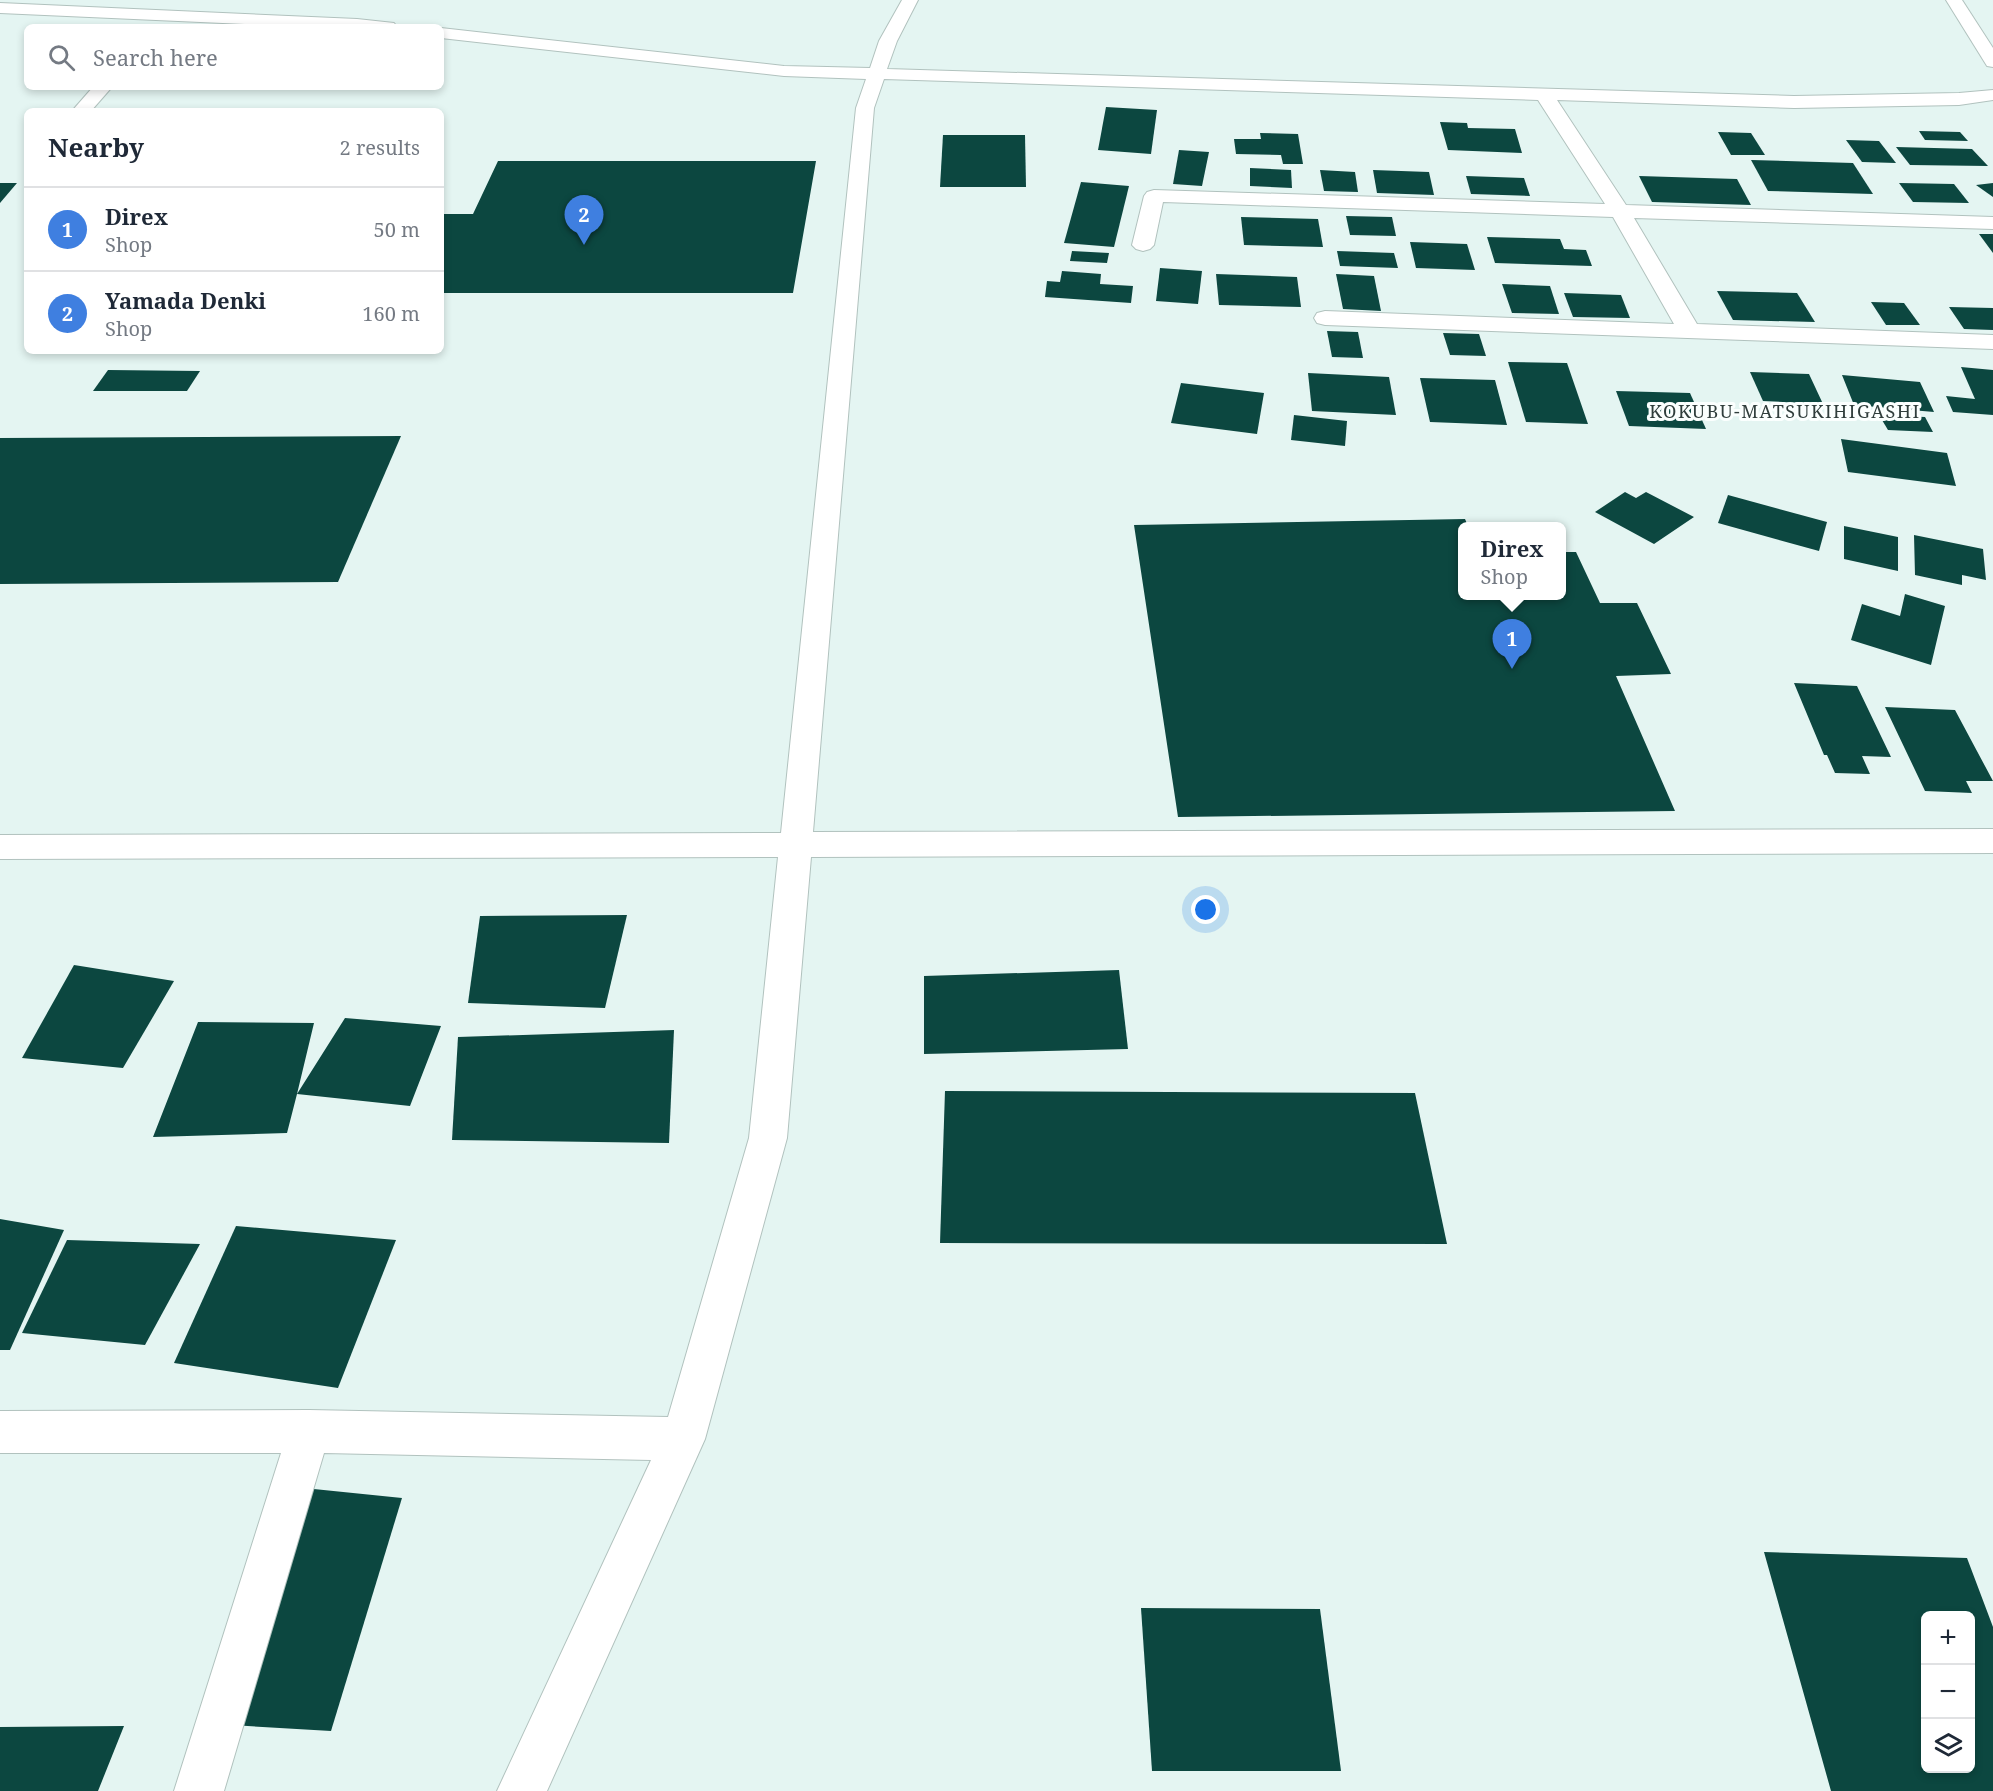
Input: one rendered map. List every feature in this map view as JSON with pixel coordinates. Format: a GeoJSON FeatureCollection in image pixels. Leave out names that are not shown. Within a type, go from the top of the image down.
{"type":"FeatureCollection","features":[{"type":"Feature","properties":{"kind":"street"},"geometry":{"type":"LineString","coordinates":[[98,13],[114,0]]}},
{"type":"Feature","properties":{"kind":"street"},"geometry":{"type":"LineString","coordinates":[[522,1791],[683,1439],[768,1138],[865,108],[888,41],[910,0]]}},
{"type":"Feature","properties":{"kind":"street"},"geometry":{"type":"LineString","coordinates":[[1954,0],[1993,62]]}},
{"type":"Feature","properties":{"kind":"street"},"geometry":{"type":"LineString","coordinates":[[0,8],[98,13],[162,21],[357,24]]}},
{"type":"Feature","properties":{"kind":"street"},"geometry":{"type":"LineString","coordinates":[[444,33],[784,71],[1545,96],[1875,102],[1959,99],[1993,95]]}},
{"type":"Feature","properties":{"kind":"street"},"geometry":{"type":"LineString","coordinates":[[84,108],[100,90]]}},
{"type":"Feature","properties":{"kind":"street"},"geometry":{"type":"LineString","coordinates":[[1545,96],[1621,213],[1690,331]]}},
{"type":"Feature","properties":{"kind":"street"},"geometry":{"type":"LineString","coordinates":[[1143,245],[1154,196],[1993,224]]}},
{"type":"Feature","properties":{"kind":"street"},"geometry":{"type":"LineString","coordinates":[[1324,318],[1993,342]]}},
{"type":"Feature","properties":{"kind":"street"},"geometry":{"type":"LineString","coordinates":[[0,847],[1993,841]]}},
{"type":"Feature","properties":{"kind":"street"},"geometry":{"type":"LineString","coordinates":[[0,1432],[309,1431],[683,1439]]}},
{"type":"Feature","properties":{"kind":"street"},"geometry":{"type":"LineString","coordinates":[[199,1791],[309,1431]]}},
{"type":"Feature","properties":{"kind":"building"},"geometry":{"type":"Polygon","coordinates":[[[1106,107],[1157,110],[1151,154],[1098,150],[1106,107]]]}},
{"type":"Feature","properties":{"kind":"building"},"geometry":{"type":"Polygon","coordinates":[[[1440,122],[1467,123],[1468,128],[1515,129],[1522,153],[1448,150],[1440,122]]]}},
{"type":"Feature","properties":{"kind":"building"},"geometry":{"type":"Polygon","coordinates":[[[1919,131],[1960,132],[1968,141],[1925,140],[1919,131]]]}},
{"type":"Feature","properties":{"kind":"building"},"geometry":{"type":"Polygon","coordinates":[[[1718,132],[1751,133],[1765,155],[1731,155],[1718,132]]]}},
{"type":"Feature","properties":{"kind":"building"},"geometry":{"type":"Polygon","coordinates":[[[1260,133],[1298,134],[1303,164],[1283,164],[1281,155],[1236,154],[1234,139],[1261,139],[1260,133]]]}},
{"type":"Feature","properties":{"kind":"building"},"geometry":{"type":"Polygon","coordinates":[[[943,135],[1025,135],[1026,187],[940,187],[943,135]]]}},
{"type":"Feature","properties":{"kind":"building"},"geometry":{"type":"Polygon","coordinates":[[[1846,140],[1879,141],[1896,163],[1862,162],[1846,140]]]}},
{"type":"Feature","properties":{"kind":"building"},"geometry":{"type":"Polygon","coordinates":[[[1896,147],[1972,149],[1988,166],[1910,165],[1896,147]]]}},
{"type":"Feature","properties":{"kind":"building"},"geometry":{"type":"Polygon","coordinates":[[[1179,150],[1209,152],[1202,186],[1173,184],[1179,150]]]}},
{"type":"Feature","properties":{"kind":"building"},"geometry":{"type":"Polygon","coordinates":[[[1751,160],[1853,163],[1873,194],[1768,191],[1751,160]]]}},
{"type":"Feature","properties":{"kind":"building"},"geometry":{"type":"Polygon","coordinates":[[[498,161],[816,161],[793,293],[444,293],[444,214],[473,214],[498,161]]]}},
{"type":"Feature","properties":{"kind":"building"},"geometry":{"type":"Polygon","coordinates":[[[1250,168],[1291,170],[1292,188],[1250,186],[1250,168]]]}},
{"type":"Feature","properties":{"kind":"building"},"geometry":{"type":"Polygon","coordinates":[[[1320,170],[1355,172],[1358,192],[1324,191],[1320,170]]]}},
{"type":"Feature","properties":{"kind":"building"},"geometry":{"type":"Polygon","coordinates":[[[1373,170],[1429,172],[1434,195],[1377,193],[1373,170]]]}},
{"type":"Feature","properties":{"kind":"building"},"geometry":{"type":"Polygon","coordinates":[[[1466,176],[1524,178],[1530,196],[1471,194],[1466,176]]]}},
{"type":"Feature","properties":{"kind":"building"},"geometry":{"type":"Polygon","coordinates":[[[1639,176],[1737,179],[1751,205],[1652,202],[1639,176]]]}},
{"type":"Feature","properties":{"kind":"building"},"geometry":{"type":"Polygon","coordinates":[[[1081,182],[1129,186],[1114,247],[1064,243],[1081,182]]]}},
{"type":"Feature","properties":{"kind":"building"},"geometry":{"type":"Polygon","coordinates":[[[0,183],[17,183],[0,203],[0,183]]]}},
{"type":"Feature","properties":{"kind":"building"},"geometry":{"type":"Polygon","coordinates":[[[1899,183],[1954,184],[1969,203],[1913,202],[1899,183]]]}},
{"type":"Feature","properties":{"kind":"building"},"geometry":{"type":"Polygon","coordinates":[[[1993,183],[1993,197],[1976,185],[1993,183]]]}},
{"type":"Feature","properties":{"kind":"building"},"geometry":{"type":"Polygon","coordinates":[[[1346,216],[1392,217],[1396,236],[1350,235],[1346,216]]]}},
{"type":"Feature","properties":{"kind":"building"},"geometry":{"type":"Polygon","coordinates":[[[1241,217],[1318,219],[1323,247],[1244,245],[1241,217]]]}},
{"type":"Feature","properties":{"kind":"building"},"geometry":{"type":"Polygon","coordinates":[[[1979,234],[1993,234],[1993,253],[1979,234]]]}},
{"type":"Feature","properties":{"kind":"building"},"geometry":{"type":"Polygon","coordinates":[[[1487,237],[1560,239],[1564,249],[1586,250],[1592,266],[1495,263],[1487,237]]]}},
{"type":"Feature","properties":{"kind":"building"},"geometry":{"type":"Polygon","coordinates":[[[1410,242],[1467,244],[1475,270],[1416,268],[1410,242]]]}},
{"type":"Feature","properties":{"kind":"building"},"geometry":{"type":"Polygon","coordinates":[[[1072,251],[1109,253],[1107,263],[1070,261],[1072,251]]]}},
{"type":"Feature","properties":{"kind":"building"},"geometry":{"type":"Polygon","coordinates":[[[1337,251],[1394,253],[1398,268],[1340,266],[1337,251]]]}},
{"type":"Feature","properties":{"kind":"building"},"geometry":{"type":"Polygon","coordinates":[[[1160,268],[1202,271],[1198,304],[1156,301],[1160,268]]]}},
{"type":"Feature","properties":{"kind":"building"},"geometry":{"type":"Polygon","coordinates":[[[1062,271],[1101,274],[1100,284],[1133,286],[1131,303],[1045,297],[1047,281],[1060,282],[1062,271]]]}},
{"type":"Feature","properties":{"kind":"building"},"geometry":{"type":"Polygon","coordinates":[[[1216,274],[1297,277],[1301,307],[1219,305],[1216,274]]]}},
{"type":"Feature","properties":{"kind":"building"},"geometry":{"type":"Polygon","coordinates":[[[1336,274],[1374,276],[1381,311],[1343,309],[1336,274]]]}},
{"type":"Feature","properties":{"kind":"building"},"geometry":{"type":"Polygon","coordinates":[[[1502,284],[1550,286],[1559,314],[1512,313],[1502,284]]]}},
{"type":"Feature","properties":{"kind":"building"},"geometry":{"type":"Polygon","coordinates":[[[1717,291],[1797,293],[1815,322],[1733,320],[1717,291]]]}},
{"type":"Feature","properties":{"kind":"building"},"geometry":{"type":"Polygon","coordinates":[[[1564,293],[1621,295],[1630,318],[1573,317],[1564,293]]]}},
{"type":"Feature","properties":{"kind":"building"},"geometry":{"type":"Polygon","coordinates":[[[1871,302],[1904,303],[1920,325],[1886,325],[1871,302]]]}},
{"type":"Feature","properties":{"kind":"building"},"geometry":{"type":"Polygon","coordinates":[[[1949,307],[1993,308],[1993,330],[1964,329],[1949,307]]]}},
{"type":"Feature","properties":{"kind":"building"},"geometry":{"type":"Polygon","coordinates":[[[1327,331],[1358,332],[1363,358],[1332,357],[1327,331]]]}},
{"type":"Feature","properties":{"kind":"building"},"geometry":{"type":"Polygon","coordinates":[[[1443,333],[1479,334],[1486,356],[1450,355],[1443,333]]]}},
{"type":"Feature","properties":{"kind":"building"},"geometry":{"type":"Polygon","coordinates":[[[1508,362],[1567,363],[1588,424],[1526,422],[1508,362]]]}},
{"type":"Feature","properties":{"kind":"building"},"geometry":{"type":"Polygon","coordinates":[[[1961,367],[1993,370],[1993,415],[1953,412],[1946,396],[1975,399],[1961,367]]]}},
{"type":"Feature","properties":{"kind":"building"},"geometry":{"type":"Polygon","coordinates":[[[108,370],[200,371],[187,391],[93,391],[108,370]]]}},
{"type":"Feature","properties":{"kind":"building"},"geometry":{"type":"Polygon","coordinates":[[[1750,372],[1809,374],[1823,404],[1763,401],[1750,372]]]}},
{"type":"Feature","properties":{"kind":"building"},"geometry":{"type":"Polygon","coordinates":[[[1308,373],[1389,377],[1396,415],[1312,411],[1308,373]]]}},
{"type":"Feature","properties":{"kind":"building"},"geometry":{"type":"Polygon","coordinates":[[[1842,375],[1920,382],[1934,412],[1854,405],[1842,375]]]}},
{"type":"Feature","properties":{"kind":"building"},"geometry":{"type":"Polygon","coordinates":[[[1420,378],[1495,380],[1507,425],[1430,422],[1420,378]]]}},
{"type":"Feature","properties":{"kind":"building"},"geometry":{"type":"Polygon","coordinates":[[[1181,383],[1264,393],[1257,434],[1171,423],[1181,383]]]}},
{"type":"Feature","properties":{"kind":"building"},"geometry":{"type":"Polygon","coordinates":[[[1616,391],[1690,393],[1706,429],[1629,426],[1616,391]]]}},
{"type":"Feature","properties":{"kind":"building"},"geometry":{"type":"Polygon","coordinates":[[[1294,415],[1347,421],[1345,446],[1291,440],[1294,415]]]}},
{"type":"Feature","properties":{"kind":"building"},"geometry":{"type":"Polygon","coordinates":[[[1879,415],[1925,417],[1933,432],[1888,430],[1879,415]]]}},
{"type":"Feature","properties":{"kind":"building"},"geometry":{"type":"Polygon","coordinates":[[[401,436],[338,582],[0,584],[0,438],[401,436]]]}},
{"type":"Feature","properties":{"kind":"building"},"geometry":{"type":"Polygon","coordinates":[[[1841,439],[1947,453],[1956,486],[1848,472],[1841,439]]]}},
{"type":"Feature","properties":{"kind":"building"},"geometry":{"type":"Polygon","coordinates":[[[1625,492],[1636,498],[1646,492],[1694,517],[1654,544],[1595,512],[1625,492]]]}},
{"type":"Feature","properties":{"kind":"building"},"geometry":{"type":"Polygon","coordinates":[[[1728,495],[1827,522],[1819,551],[1718,523],[1728,495]]]}},
{"type":"Feature","properties":{"kind":"building"},"geometry":{"type":"Polygon","coordinates":[[[1465,519],[1466,522],[1458,522],[1458,600],[1566,600],[1566,552],[1576,552],[1600,603],[1637,603],[1671,674],[1616,676],[1675,811],[1178,817],[1134,525],[1465,519]]]}},
{"type":"Feature","properties":{"kind":"building"},"geometry":{"type":"Polygon","coordinates":[[[1844,526],[1898,537],[1898,571],[1844,559],[1844,526]]]}},
{"type":"Feature","properties":{"kind":"building"},"geometry":{"type":"Polygon","coordinates":[[[1914,535],[1983,549],[1986,580],[1962,575],[1962,585],[1915,575],[1914,535]]]}},
{"type":"Feature","properties":{"kind":"building"},"geometry":{"type":"Polygon","coordinates":[[[1905,594],[1945,606],[1931,665],[1851,640],[1862,604],[1900,616],[1905,594]]]}},
{"type":"Feature","properties":{"kind":"building"},"geometry":{"type":"Polygon","coordinates":[[[1794,683],[1857,686],[1891,757],[1862,756],[1870,774],[1835,773],[1827,755],[1824,755],[1794,683]]]}},
{"type":"Feature","properties":{"kind":"building"},"geometry":{"type":"Polygon","coordinates":[[[1885,707],[1955,710],[1993,781],[1966,781],[1972,793],[1925,791],[1885,707]]]}},
{"type":"Feature","properties":{"kind":"building"},"geometry":{"type":"Polygon","coordinates":[[[627,915],[605,1008],[468,1003],[480,916],[627,915]]]}},
{"type":"Feature","properties":{"kind":"building"},"geometry":{"type":"Polygon","coordinates":[[[74,965],[174,981],[123,1068],[22,1058],[74,965]]]}},
{"type":"Feature","properties":{"kind":"building"},"geometry":{"type":"Polygon","coordinates":[[[1119,970],[1128,1049],[924,1054],[924,976],[1119,970]]]}},
{"type":"Feature","properties":{"kind":"building"},"geometry":{"type":"Polygon","coordinates":[[[345,1018],[441,1026],[410,1106],[297,1094],[345,1018]]]}},
{"type":"Feature","properties":{"kind":"building"},"geometry":{"type":"Polygon","coordinates":[[[198,1022],[314,1023],[287,1133],[153,1137],[198,1022]]]}},
{"type":"Feature","properties":{"kind":"building"},"geometry":{"type":"Polygon","coordinates":[[[674,1030],[669,1143],[452,1140],[458,1037],[674,1030]]]}},
{"type":"Feature","properties":{"kind":"building"},"geometry":{"type":"Polygon","coordinates":[[[945,1091],[1415,1093],[1447,1244],[940,1243],[945,1091]]]}},
{"type":"Feature","properties":{"kind":"building"},"geometry":{"type":"Polygon","coordinates":[[[0,1219],[64,1230],[10,1350],[0,1350],[0,1219]]]}},
{"type":"Feature","properties":{"kind":"building"},"geometry":{"type":"Polygon","coordinates":[[[236,1226],[396,1240],[338,1388],[174,1363],[236,1226]]]}},
{"type":"Feature","properties":{"kind":"building"},"geometry":{"type":"Polygon","coordinates":[[[67,1240],[200,1244],[145,1345],[22,1333],[67,1240]]]}},
{"type":"Feature","properties":{"kind":"building"},"geometry":{"type":"Polygon","coordinates":[[[304,1488],[402,1498],[331,1731],[231,1725],[304,1488]]]}},
{"type":"Feature","properties":{"kind":"building"},"geometry":{"type":"Polygon","coordinates":[[[1764,1552],[1967,1558],[1993,1627],[1993,1791],[1831,1791],[1764,1552]]]}},
{"type":"Feature","properties":{"kind":"building"},"geometry":{"type":"Polygon","coordinates":[[[1141,1608],[1320,1609],[1341,1771],[1152,1771],[1141,1608]]]}},
{"type":"Feature","properties":{"kind":"building"},"geometry":{"type":"Polygon","coordinates":[[[124,1726],[98,1791],[0,1791],[0,1727],[124,1726]]]}},
{"type":"Feature","properties":{"kind":"place","name":"Yamada Denki"},"geometry":{"type":"Point","coordinates":[584,245]}},
{"type":"Feature","properties":{"kind":"place","name":"Direx"},"geometry":{"type":"Point","coordinates":[1512,669]}},
{"type":"Feature","properties":{"kind":"district","name":"KOKUBU-MATSUKIHIGASHI"},"geometry":{"type":"Point","coordinates":[1785,411]}}]}
